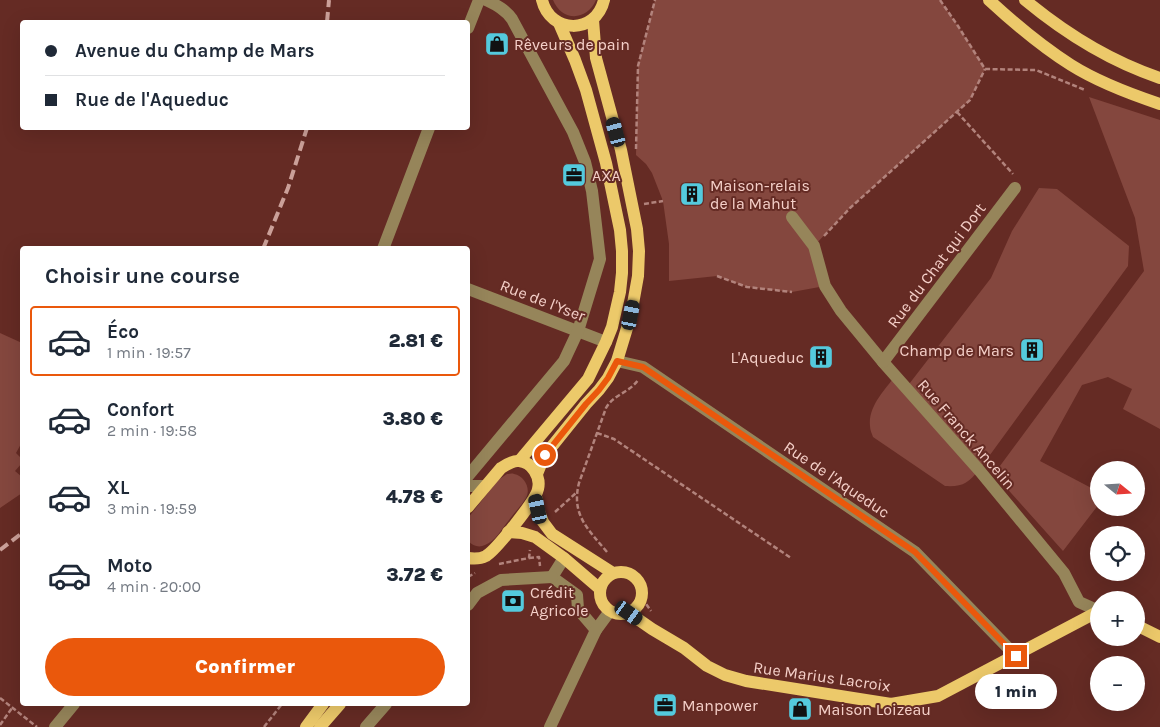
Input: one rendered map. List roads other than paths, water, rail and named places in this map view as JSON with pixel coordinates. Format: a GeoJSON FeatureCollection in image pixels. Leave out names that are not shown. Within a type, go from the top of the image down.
{"type":"FeatureCollection","features":[{"type":"Feature","properties":{"kind":"main road"},"geometry":{"type":"LineString","coordinates":[[541,1],[545,11],[551,18],[559,23],[571,26],[582,25],[593,20],[600,12],[604,0]]}},
{"type":"Feature","properties":{"kind":"main road"},"geometry":{"type":"LineString","coordinates":[[989,0],[1025,32],[1072,65],[1111,85],[1160,104]]}},
{"type":"Feature","properties":{"kind":"main road"},"geometry":{"type":"LineString","coordinates":[[1025,0],[1064,31],[1089,47],[1120,63],[1160,78]]}},
{"type":"Feature","properties":{"kind":"main road"},"geometry":{"type":"LineString","coordinates":[[537,474],[545,455],[599,390],[617,361],[627,332],[638,276],[638,236],[633,206],[621,150],[596,58],[593,20]]}},
{"type":"Feature","properties":{"kind":"main road"},"geometry":{"type":"LineString","coordinates":[[520,460],[588,379],[612,327],[622,273],[620,230],[606,163],[586,90],[559,23]]}},
{"type":"Feature","properties":{"kind":"main road"},"geometry":{"type":"LineString","coordinates":[[470,504],[501,468],[514,461],[520,460],[537,474],[539,481],[536,496],[508,532],[487,555],[470,559]]}},
{"type":"Feature","properties":{"kind":"main road"},"geometry":{"type":"LineString","coordinates":[[536,496],[538,509],[552,534],[613,572]]}},
{"type":"Feature","properties":{"kind":"main road"},"geometry":{"type":"LineString","coordinates":[[508,532],[522,533],[535,537],[564,558],[600,590]]}},
{"type":"Feature","properties":{"kind":"main road"},"geometry":{"type":"LineString","coordinates":[[620,571],[633,574],[641,585],[643,591],[642,598],[635,610],[629,613],[616,614],[605,607],[602,602],[600,590],[604,579],[613,572],[620,571]]}},
{"type":"Feature","properties":{"kind":"main road","name":"Rue Marius Lacroix"},"geometry":{"type":"LineString","coordinates":[[629,613],[684,648],[707,666],[725,675],[746,681],[891,704],[938,696],[1090,617]]}},
{"type":"Feature","properties":{"kind":"main road"},"geometry":{"type":"LineString","coordinates":[[1145,629],[1160,637]]}},
{"type":"Feature","properties":{"kind":"main road"},"geometry":{"type":"LineString","coordinates":[[306,727],[322,706]]}},
{"type":"Feature","properties":{"kind":"main road"},"geometry":{"type":"LineString","coordinates":[[320,727],[338,706]]}},
{"type":"Feature","properties":{"kind":"street"},"geometry":{"type":"LineString","coordinates":[[470,22],[478,0]]}},
{"type":"Feature","properties":{"kind":"street"},"geometry":{"type":"LineString","coordinates":[[470,474],[564,361],[578,331],[600,259],[592,191],[585,162],[573,132],[512,19],[500,7],[486,0]]}},
{"type":"Feature","properties":{"kind":"street"},"geometry":{"type":"LineString","coordinates":[[384,246],[428,130]]}},
{"type":"Feature","properties":{"kind":"street","name":"Rue du Chat qui Dort"},"geometry":{"type":"LineString","coordinates":[[883,362],[1015,188]]}},
{"type":"Feature","properties":{"kind":"street","name":"Rue Franck Ancelin"},"geometry":{"type":"LineString","coordinates":[[792,217],[814,246],[824,286],[842,311],[883,362],[979,470],[1064,573],[1079,602],[1090,608]]}},
{"type":"Feature","properties":{"kind":"street","name":"Rue de l'Yser"},"geometry":{"type":"LineString","coordinates":[[470,290],[606,342]]}},
{"type":"Feature","properties":{"kind":"street","name":"Rue de l'Aqueduc"},"geometry":{"type":"LineString","coordinates":[[617,361],[643,367],[915,552],[1016,656]]}},
{"type":"Feature","properties":{"kind":"street"},"geometry":{"type":"LineString","coordinates":[[470,486],[485,486]]}},
{"type":"Feature","properties":{"kind":"street"},"geometry":{"type":"LineString","coordinates":[[552,577],[564,558]]}},
{"type":"Feature","properties":{"kind":"street"},"geometry":{"type":"LineString","coordinates":[[470,602],[477,593],[501,580],[552,577],[577,595],[578,609],[596,630]]}},
{"type":"Feature","properties":{"kind":"street"},"geometry":{"type":"LineString","coordinates":[[550,727],[596,630],[610,611]]}},
{"type":"Feature","properties":{"kind":"street"},"geometry":{"type":"LineString","coordinates":[[55,727],[72,706]]}},
{"type":"Feature","properties":{"kind":"street"},"geometry":{"type":"LineString","coordinates":[[366,727],[384,706]]}},
{"type":"Feature","properties":{"kind":"railway"},"geometry":{"type":"LineString","coordinates":[[327,20],[329,0]]}},
{"type":"Feature","properties":{"kind":"railway"},"geometry":{"type":"LineString","coordinates":[[264,246],[288,188],[306,130]]}},
{"type":"Feature","properties":{"kind":"railway"},"geometry":{"type":"LineString","coordinates":[[0,550],[20,535]]}},
{"type":"Feature","properties":{"kind":"place","name":"Rêveurs de pain"},"geometry":{"type":"Point","coordinates":[497,44]}},
{"type":"Feature","properties":{"kind":"place","name":"AXA"},"geometry":{"type":"Point","coordinates":[574,175]}},
{"type":"Feature","properties":{"kind":"place","name":"Maison-relais de la Mahut"},"geometry":{"type":"Point","coordinates":[692,194]}},
{"type":"Feature","properties":{"kind":"place","name":"Champ de Mars"},"geometry":{"type":"Point","coordinates":[1032,350]}},
{"type":"Feature","properties":{"kind":"place","name":"L'Aqueduc"},"geometry":{"type":"Point","coordinates":[821,357]}},
{"type":"Feature","properties":{"kind":"place","name":"Crédit Agricole"},"geometry":{"type":"Point","coordinates":[513,601]}},
{"type":"Feature","properties":{"kind":"place","name":"Manpower"},"geometry":{"type":"Point","coordinates":[665,705]}},
{"type":"Feature","properties":{"kind":"place","name":"Maison Loizeau"},"geometry":{"type":"Point","coordinates":[800,709]}}]}
